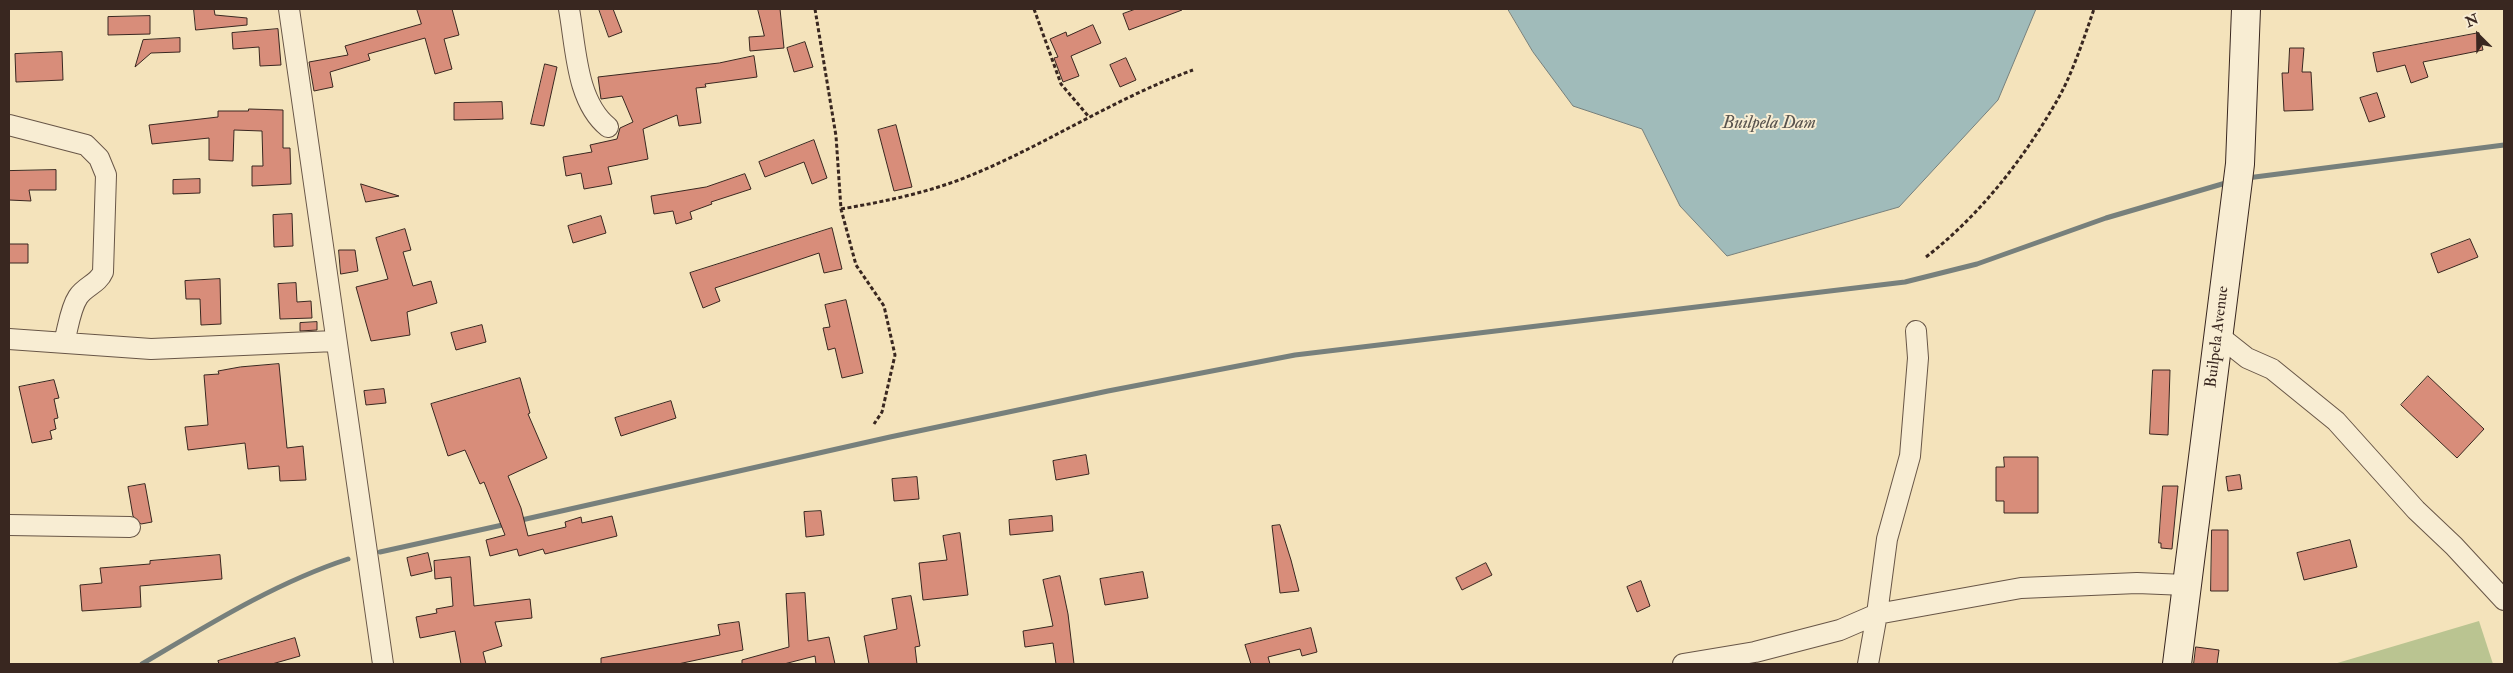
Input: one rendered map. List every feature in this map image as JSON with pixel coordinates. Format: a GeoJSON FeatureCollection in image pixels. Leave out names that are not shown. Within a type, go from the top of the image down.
{"type":"FeatureCollection","features":[{"type":"Feature","properties":{"kind":"street"},"geometry":{"type":"LineString","coordinates":[[289,9],[335,341],[366,537],[383,664]]}},
{"type":"Feature","properties":{"kind":"street"},"geometry":{"type":"LineString","coordinates":[[569,9],[588,101],[599,120],[608,127]]}},
{"type":"Feature","properties":{"kind":"street","name":"Builpela Avenue"},"geometry":{"type":"LineString","coordinates":[[2177,664],[2239,175],[2246,9]]}},
{"type":"Feature","properties":{"kind":"street"},"geometry":{"type":"LineString","coordinates":[[9,125],[86,145],[99,158],[106,175],[103,272],[100,280],[84,290],[77,298],[64,342]]}},
{"type":"Feature","properties":{"kind":"street"},"geometry":{"type":"LineString","coordinates":[[1868,664],[1887,539],[1910,456],[1918,358],[1916,331]]}},
{"type":"Feature","properties":{"kind":"street"},"geometry":{"type":"LineString","coordinates":[[2218,335],[2247,358],[2272,369],[2336,421],[2416,510],[2454,546],[2504,600]]}},
{"type":"Feature","properties":{"kind":"street"},"geometry":{"type":"LineString","coordinates":[[9,338],[151,349],[335,341]]}},
{"type":"Feature","properties":{"kind":"street"},"geometry":{"type":"LineString","coordinates":[[9,525],[130,527]]}},
{"type":"Feature","properties":{"kind":"street"},"geometry":{"type":"LineString","coordinates":[[1684,664],[1755,652],[1840,630],[1877,614],[2021,588],[2137,583],[2186,585]]}},
{"type":"Feature","properties":{"kind":"path"},"geometry":{"type":"LineString","coordinates":[[815,9],[836,136],[841,209],[856,265],[884,306],[895,355],[882,412],[874,424]]}},
{"type":"Feature","properties":{"kind":"path"},"geometry":{"type":"LineString","coordinates":[[1034,9],[1061,84],[1089,117]]}},
{"type":"Feature","properties":{"kind":"path"},"geometry":{"type":"LineString","coordinates":[[1926,257],[1973,215],[2009,173],[2056,103],[2094,9]]}},
{"type":"Feature","properties":{"kind":"path"},"geometry":{"type":"LineString","coordinates":[[841,209],[899,199],[960,179],[1027,149],[1145,89],[1193,70]]}},
{"type":"Feature","properties":{"kind":"green space"},"geometry":{"type":"Polygon","coordinates":[[[2479,621],[2493,664],[2334,664],[2479,621]]]}},
{"type":"Feature","properties":{"kind":"water","name":"Builpela Dam"},"geometry":{"type":"Polygon","coordinates":[[[1508,9],[2036,9],[1998,100],[1899,207],[1727,256],[1680,206],[1642,129],[1573,106],[1533,52],[1508,9]]]}},
{"type":"Feature","properties":{"kind":"building"},"geometry":{"type":"Polygon","coordinates":[[[194,9],[214,9],[215,15],[247,18],[247,25],[196,30],[194,9]]]}},
{"type":"Feature","properties":{"kind":"building"},"geometry":{"type":"Polygon","coordinates":[[[417,9],[452,9],[459,35],[444,39],[452,69],[435,74],[425,38],[368,54],[370,60],[330,72],[333,87],[314,91],[309,62],[348,55],[345,46],[421,24],[417,9]]]}},
{"type":"Feature","properties":{"kind":"building"},"geometry":{"type":"Polygon","coordinates":[[[599,9],[613,9],[622,32],[609,37],[599,9]]]}},
{"type":"Feature","properties":{"kind":"building"},"geometry":{"type":"Polygon","coordinates":[[[758,9],[780,9],[784,48],[750,51],[749,37],[764,36],[758,9]]]}},
{"type":"Feature","properties":{"kind":"building"},"geometry":{"type":"Polygon","coordinates":[[[1136,9],[1182,10],[1129,30],[1123,14],[1136,9]]]}},
{"type":"Feature","properties":{"kind":"building"},"geometry":{"type":"Polygon","coordinates":[[[150,16],[150,34],[108,35],[108,17],[150,16]]]}},
{"type":"Feature","properties":{"kind":"building"},"geometry":{"type":"Polygon","coordinates":[[[1093,25],[1101,43],[1071,56],[1079,76],[1063,82],[1054,58],[1058,57],[1050,39],[1066,32],[1067,36],[1093,25]]]}},
{"type":"Feature","properties":{"kind":"building"},"geometry":{"type":"Polygon","coordinates":[[[278,29],[281,65],[260,66],[259,47],[233,49],[232,33],[278,29]]]}},
{"type":"Feature","properties":{"kind":"building"},"geometry":{"type":"Polygon","coordinates":[[[2479,33],[2483,50],[2423,62],[2428,77],[2411,83],[2405,65],[2377,72],[2373,53],[2479,33]]]}},
{"type":"Feature","properties":{"kind":"building"},"geometry":{"type":"Polygon","coordinates":[[[180,38],[180,52],[151,53],[135,67],[143,40],[180,38]]]}},
{"type":"Feature","properties":{"kind":"building"},"geometry":{"type":"Polygon","coordinates":[[[805,42],[813,67],[794,72],[787,48],[805,42]]]}},
{"type":"Feature","properties":{"kind":"building"},"geometry":{"type":"Polygon","coordinates":[[[2290,48],[2304,48],[2302,72],[2311,72],[2313,110],[2284,111],[2282,73],[2288,73],[2290,48]]]}},
{"type":"Feature","properties":{"kind":"building"},"geometry":{"type":"Polygon","coordinates":[[[62,52],[63,80],[16,82],[15,54],[62,52]]]}},
{"type":"Feature","properties":{"kind":"building"},"geometry":{"type":"Polygon","coordinates":[[[754,56],[757,77],[705,84],[706,87],[696,88],[701,123],[679,126],[677,115],[643,129],[648,159],[608,167],[612,184],[584,189],[581,173],[566,176],[563,157],[592,152],[590,145],[617,139],[620,128],[633,122],[622,96],[601,99],[598,77],[719,63],[754,56]]]}},
{"type":"Feature","properties":{"kind":"building"},"geometry":{"type":"Polygon","coordinates":[[[1126,58],[1136,80],[1120,87],[1110,65],[1126,58]]]}},
{"type":"Feature","properties":{"kind":"building"},"geometry":{"type":"Polygon","coordinates":[[[545,64],[557,67],[544,126],[531,124],[545,64]]]}},
{"type":"Feature","properties":{"kind":"building"},"geometry":{"type":"Polygon","coordinates":[[[2377,93],[2385,117],[2369,122],[2360,98],[2377,93]]]}},
{"type":"Feature","properties":{"kind":"building"},"geometry":{"type":"Polygon","coordinates":[[[502,102],[503,119],[454,120],[454,103],[502,102]]]}},
{"type":"Feature","properties":{"kind":"building"},"geometry":{"type":"Polygon","coordinates":[[[249,109],[283,110],[283,148],[290,148],[291,184],[252,186],[252,166],[263,166],[262,131],[234,130],[233,161],[209,160],[209,138],[152,144],[149,125],[218,117],[218,111],[248,111],[249,109]]]}},
{"type":"Feature","properties":{"kind":"building"},"geometry":{"type":"Polygon","coordinates":[[[896,125],[912,187],[894,191],[878,130],[896,125]]]}},
{"type":"Feature","properties":{"kind":"building"},"geometry":{"type":"Polygon","coordinates":[[[814,140],[827,178],[812,184],[804,162],[765,177],[759,162],[814,140]]]}},
{"type":"Feature","properties":{"kind":"building"},"geometry":{"type":"Polygon","coordinates":[[[56,170],[56,190],[29,190],[31,201],[9,200],[9,171],[56,170]]]}},
{"type":"Feature","properties":{"kind":"building"},"geometry":{"type":"Polygon","coordinates":[[[745,174],[751,189],[711,202],[712,204],[690,212],[692,219],[676,224],[673,211],[654,214],[651,196],[706,187],[745,174]]]}},
{"type":"Feature","properties":{"kind":"building"},"geometry":{"type":"Polygon","coordinates":[[[200,179],[200,193],[173,194],[173,180],[200,179]]]}},
{"type":"Feature","properties":{"kind":"building"},"geometry":{"type":"Polygon","coordinates":[[[361,184],[399,196],[366,202],[361,184]]]}},
{"type":"Feature","properties":{"kind":"building"},"geometry":{"type":"Polygon","coordinates":[[[292,214],[293,246],[274,247],[273,215],[292,214]]]}},
{"type":"Feature","properties":{"kind":"building"},"geometry":{"type":"Polygon","coordinates":[[[601,216],[606,233],[573,243],[568,226],[601,216]]]}},
{"type":"Feature","properties":{"kind":"building"},"geometry":{"type":"Polygon","coordinates":[[[832,228],[842,269],[824,273],[819,253],[715,288],[720,301],[703,308],[690,273],[832,228]]]}},
{"type":"Feature","properties":{"kind":"building"},"geometry":{"type":"Polygon","coordinates":[[[405,229],[411,250],[403,252],[413,286],[431,281],[437,303],[407,312],[410,335],[371,341],[356,287],[388,279],[376,238],[405,229]]]}},
{"type":"Feature","properties":{"kind":"building"},"geometry":{"type":"Polygon","coordinates":[[[2470,239],[2478,257],[2438,273],[2431,254],[2470,239]]]}},
{"type":"Feature","properties":{"kind":"building"},"geometry":{"type":"Polygon","coordinates":[[[9,244],[28,244],[28,263],[9,263],[9,244]]]}},
{"type":"Feature","properties":{"kind":"building"},"geometry":{"type":"Polygon","coordinates":[[[339,250],[355,250],[358,271],[341,274],[339,250]]]}},
{"type":"Feature","properties":{"kind":"building"},"geometry":{"type":"Polygon","coordinates":[[[220,279],[221,324],[201,325],[200,299],[186,299],[185,281],[220,279]]]}},
{"type":"Feature","properties":{"kind":"building"},"geometry":{"type":"Polygon","coordinates":[[[296,283],[297,302],[311,301],[312,318],[280,319],[278,284],[296,283]]]}},
{"type":"Feature","properties":{"kind":"building"},"geometry":{"type":"Polygon","coordinates":[[[846,300],[863,373],[842,378],[835,348],[828,350],[823,328],[830,327],[825,305],[846,300]]]}},
{"type":"Feature","properties":{"kind":"building"},"geometry":{"type":"Polygon","coordinates":[[[317,322],[317,330],[300,331],[300,323],[317,322]]]}},
{"type":"Feature","properties":{"kind":"building"},"geometry":{"type":"Polygon","coordinates":[[[482,325],[486,342],[456,350],[451,333],[482,325]]]}},
{"type":"Feature","properties":{"kind":"building"},"geometry":{"type":"Polygon","coordinates":[[[279,364],[287,448],[303,446],[306,480],[280,481],[279,466],[248,469],[245,443],[188,450],[185,427],[208,425],[204,375],[219,374],[218,371],[240,367],[279,364]]]}},
{"type":"Feature","properties":{"kind":"building"},"geometry":{"type":"Polygon","coordinates":[[[2153,370],[2170,370],[2168,435],[2150,434],[2153,370]]]}},
{"type":"Feature","properties":{"kind":"building"},"geometry":{"type":"Polygon","coordinates":[[[2428,376],[2484,429],[2457,458],[2401,405],[2428,376]]]}},
{"type":"Feature","properties":{"kind":"building"},"geometry":{"type":"Polygon","coordinates":[[[520,378],[530,413],[528,414],[547,458],[508,476],[521,508],[528,536],[566,527],[565,522],[581,517],[582,523],[612,516],[617,536],[545,554],[543,549],[519,556],[517,549],[490,556],[486,540],[505,535],[484,482],[480,484],[465,450],[448,456],[431,404],[520,378]]]}},
{"type":"Feature","properties":{"kind":"building"},"geometry":{"type":"Polygon","coordinates":[[[54,380],[59,398],[54,399],[58,418],[54,419],[56,429],[50,431],[52,439],[32,443],[19,387],[54,380]]]}},
{"type":"Feature","properties":{"kind":"building"},"geometry":{"type":"Polygon","coordinates":[[[384,389],[386,403],[366,405],[364,391],[384,389]]]}},
{"type":"Feature","properties":{"kind":"building"},"geometry":{"type":"Polygon","coordinates":[[[671,401],[676,418],[621,436],[615,418],[671,401]]]}},
{"type":"Feature","properties":{"kind":"building"},"geometry":{"type":"Polygon","coordinates":[[[1086,455],[1089,474],[1056,480],[1053,461],[1086,455]]]}},
{"type":"Feature","properties":{"kind":"building"},"geometry":{"type":"Polygon","coordinates":[[[2004,457],[2038,457],[2038,513],[2004,513],[2004,501],[1996,501],[1996,467],[2004,467],[2004,457]]]}},
{"type":"Feature","properties":{"kind":"building"},"geometry":{"type":"Polygon","coordinates":[[[2240,475],[2242,489],[2228,491],[2226,477],[2240,475]]]}},
{"type":"Feature","properties":{"kind":"building"},"geometry":{"type":"Polygon","coordinates":[[[917,477],[919,499],[894,501],[892,479],[917,477]]]}},
{"type":"Feature","properties":{"kind":"building"},"geometry":{"type":"Polygon","coordinates":[[[145,484],[152,522],[141,524],[133,516],[128,487],[145,484]]]}},
{"type":"Feature","properties":{"kind":"building"},"geometry":{"type":"Polygon","coordinates":[[[2163,486],[2178,486],[2172,549],[2161,548],[2161,543],[2159,543],[2163,486]]]}},
{"type":"Feature","properties":{"kind":"building"},"geometry":{"type":"Polygon","coordinates":[[[821,511],[824,535],[806,537],[804,512],[821,511]]]}},
{"type":"Feature","properties":{"kind":"building"},"geometry":{"type":"Polygon","coordinates":[[[1052,516],[1053,531],[1010,535],[1009,520],[1052,516]]]}},
{"type":"Feature","properties":{"kind":"building"},"geometry":{"type":"Polygon","coordinates":[[[1280,525],[1299,591],[1280,593],[1272,526],[1280,525]]]}},
{"type":"Feature","properties":{"kind":"building"},"geometry":{"type":"Polygon","coordinates":[[[2212,530],[2228,530],[2228,591],[2211,591],[2212,530]]]}},
{"type":"Feature","properties":{"kind":"building"},"geometry":{"type":"Polygon","coordinates":[[[960,533],[968,595],[923,600],[919,563],[947,560],[943,536],[960,533]]]}},
{"type":"Feature","properties":{"kind":"building"},"geometry":{"type":"Polygon","coordinates":[[[2350,540],[2357,567],[2304,580],[2297,553],[2350,540]]]}},
{"type":"Feature","properties":{"kind":"building"},"geometry":{"type":"Polygon","coordinates":[[[428,553],[432,571],[411,576],[407,558],[428,553]]]}},
{"type":"Feature","properties":{"kind":"building"},"geometry":{"type":"Polygon","coordinates":[[[220,555],[222,579],[140,586],[141,607],[82,611],[80,585],[102,583],[100,568],[150,564],[150,561],[220,555]]]}},
{"type":"Feature","properties":{"kind":"building"},"geometry":{"type":"Polygon","coordinates":[[[470,557],[474,606],[530,599],[532,618],[495,622],[502,646],[483,652],[486,664],[461,664],[455,631],[420,638],[416,617],[437,613],[436,609],[453,606],[451,577],[435,579],[434,561],[470,557]]]}},
{"type":"Feature","properties":{"kind":"building"},"geometry":{"type":"Polygon","coordinates":[[[1486,563],[1492,575],[1462,590],[1456,578],[1486,563]]]}},
{"type":"Feature","properties":{"kind":"building"},"geometry":{"type":"Polygon","coordinates":[[[1143,572],[1148,598],[1105,605],[1100,579],[1143,572]]]}},
{"type":"Feature","properties":{"kind":"building"},"geometry":{"type":"Polygon","coordinates":[[[1060,576],[1068,614],[1074,664],[1056,664],[1053,643],[1025,647],[1023,631],[1053,626],[1043,580],[1060,576]]]}},
{"type":"Feature","properties":{"kind":"building"},"geometry":{"type":"Polygon","coordinates":[[[1641,581],[1650,606],[1637,612],[1627,587],[1641,581]]]}},
{"type":"Feature","properties":{"kind":"building"},"geometry":{"type":"Polygon","coordinates":[[[805,593],[808,641],[829,637],[835,664],[816,664],[815,656],[784,664],[742,664],[742,660],[789,647],[786,594],[805,593]]]}},
{"type":"Feature","properties":{"kind":"building"},"geometry":{"type":"Polygon","coordinates":[[[911,596],[920,646],[915,647],[917,664],[869,664],[864,636],[897,629],[892,599],[911,596]]]}},
{"type":"Feature","properties":{"kind":"building"},"geometry":{"type":"Polygon","coordinates":[[[739,622],[743,650],[678,664],[601,664],[601,658],[720,635],[718,625],[739,622]]]}},
{"type":"Feature","properties":{"kind":"building"},"geometry":{"type":"Polygon","coordinates":[[[1311,628],[1317,652],[1302,656],[1300,649],[1268,657],[1270,664],[1251,664],[1245,645],[1311,628]]]}},
{"type":"Feature","properties":{"kind":"building"},"geometry":{"type":"Polygon","coordinates":[[[295,638],[300,656],[272,664],[219,664],[218,661],[295,638]]]}},
{"type":"Feature","properties":{"kind":"building"},"geometry":{"type":"Polygon","coordinates":[[[2196,647],[2219,650],[2217,664],[2194,664],[2196,647]]]}},
{"type":"Feature","properties":{"kind":"waterway"},"geometry":{"type":"LineString","coordinates":[[2247,178],[2504,145]]}},
{"type":"Feature","properties":{"kind":"waterway"},"geometry":{"type":"LineString","coordinates":[[517,521],[890,437],[1108,391],[1295,355],[1905,282],[1977,264],[2106,218],[2229,182]]}},
{"type":"Feature","properties":{"kind":"waterway"},"geometry":{"type":"LineString","coordinates":[[380,552],[507,524]]}},
{"type":"Feature","properties":{"kind":"waterway"},"geometry":{"type":"LineString","coordinates":[[142,664],[268,592],[348,559]]}}]}
